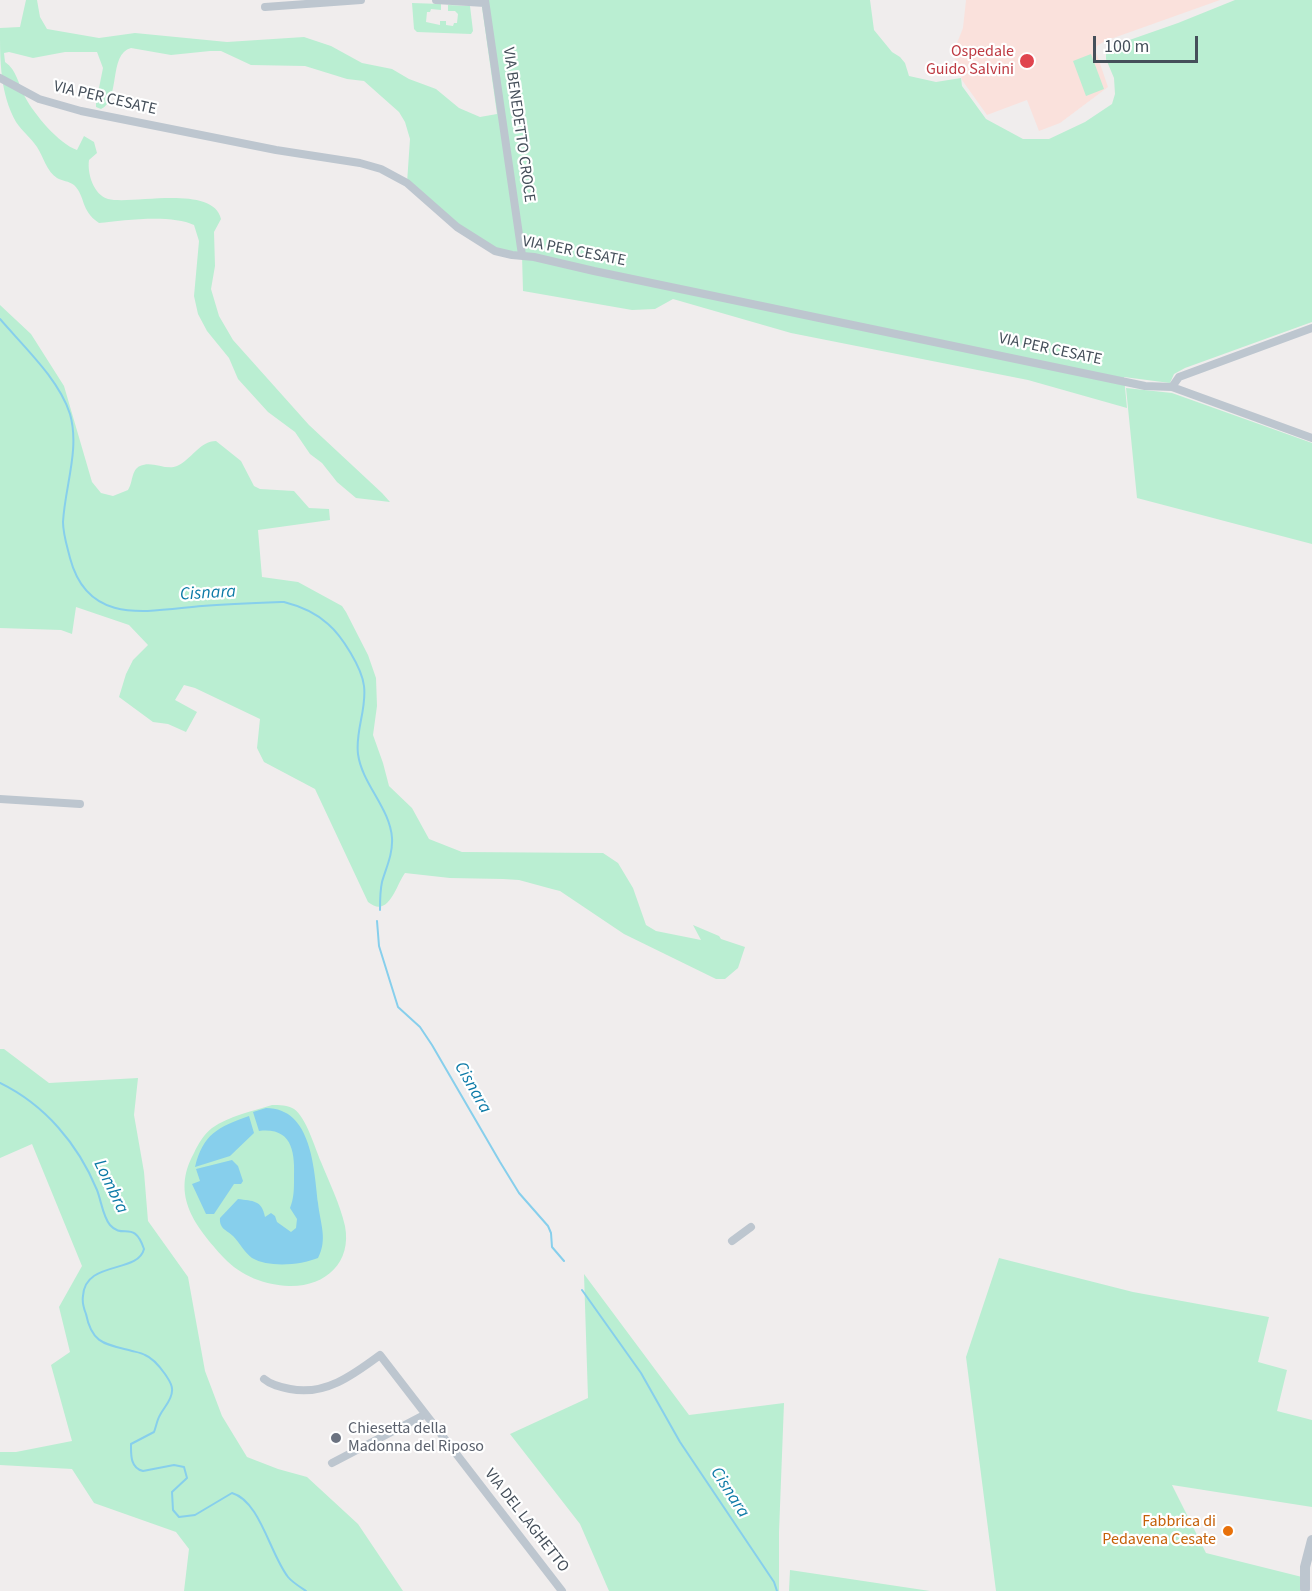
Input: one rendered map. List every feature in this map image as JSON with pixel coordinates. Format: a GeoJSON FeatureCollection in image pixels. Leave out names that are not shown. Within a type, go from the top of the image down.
{"type":"FeatureCollection","features":[{"type":"Feature","properties":{"kind":"street"},"geometry":{"type":"LineString","coordinates":[[265,7],[361,0]]}},
{"type":"Feature","properties":{"kind":"street"},"geometry":{"type":"LineString","coordinates":[[436,0],[485,2]]}},
{"type":"Feature","properties":{"kind":"street","name":"VIA BENEDETTO CROCE"},"geometry":{"type":"LineString","coordinates":[[485,2],[522,255]]}},
{"type":"Feature","properties":{"kind":"street","name":"VIA PER CESATE"},"geometry":{"type":"LineString","coordinates":[[0,78],[39,99],[81,111],[276,150],[360,163],[381,169],[408,183],[457,226],[495,251],[1145,386],[1172,387],[1312,438]]}},
{"type":"Feature","properties":{"kind":"street"},"geometry":{"type":"LineString","coordinates":[[1172,387],[1179,376],[1312,328]]}},
{"type":"Feature","properties":{"kind":"street"},"geometry":{"type":"LineString","coordinates":[[0,798],[80,804]]}},
{"type":"Feature","properties":{"kind":"street"},"geometry":{"type":"LineString","coordinates":[[732,1242],[751,1227]]}},
{"type":"Feature","properties":{"kind":"street","name":"VIA DEL LAGHETTO"},"geometry":{"type":"LineString","coordinates":[[264,1379],[287,1389],[316,1390],[346,1379],[380,1355],[562,1591]]}},
{"type":"Feature","properties":{"kind":"street"},"geometry":{"type":"LineString","coordinates":[[332,1463],[424,1415]]}},
{"type":"Feature","properties":{"kind":"street"},"geometry":{"type":"LineString","coordinates":[[1305,1590],[1305,1567],[1312,1540]]}},
{"type":"Feature","properties":{"kind":"street"},"geometry":{"type":"LineString","coordinates":[[1305,1590],[1312,1566]]}},
{"type":"Feature","properties":{"kind":"shaded area","name":"Ospedale Guido Salvini"},"geometry":{"type":"Polygon","coordinates":[[[966,0],[1220,0],[1105,41],[1097,46],[1096,52],[1108,87],[1060,123],[1039,131],[1027,100],[987,115],[962,80],[953,53],[963,28],[966,0]]]}},
{"type":"Feature","properties":{"kind":"green space"},"geometry":{"type":"Polygon","coordinates":[[[26,0],[37,0],[40,17],[47,29],[99,38],[135,33],[227,42],[304,37],[331,46],[362,63],[392,69],[409,79],[436,89],[459,108],[480,117],[497,114],[481,0],[870,0],[874,30],[892,52],[905,63],[909,76],[936,82],[961,78],[962,86],[986,119],[1023,139],[1049,139],[1085,122],[1112,104],[1115,94],[1114,78],[1106,59],[1106,51],[1118,44],[1235,0],[1312,0],[1312,322],[1185,368],[1174,374],[1170,383],[1124,377],[1127,408],[1028,380],[791,333],[673,299],[655,309],[632,310],[523,291],[522,255],[507,253],[476,239],[446,217],[407,183],[410,139],[405,122],[399,112],[364,81],[347,79],[305,66],[251,65],[221,51],[171,55],[131,48],[119,59],[111,97],[101,109],[96,107],[96,103],[103,68],[97,52],[65,52],[33,58],[9,52],[4,53],[5,62],[15,73],[29,104],[55,135],[77,150],[84,136],[94,142],[97,153],[89,160],[89,171],[95,189],[103,197],[119,200],[188,199],[203,202],[215,208],[221,219],[214,232],[215,266],[211,289],[219,316],[233,340],[309,425],[390,502],[356,498],[310,454],[295,432],[268,412],[238,379],[229,358],[207,331],[198,314],[194,296],[199,241],[194,225],[161,219],[99,223],[89,213],[74,185],[57,178],[50,172],[37,147],[16,122],[4,88],[0,28],[20,27],[26,0]]]}},
{"type":"Feature","properties":{"kind":"green space"},"geometry":{"type":"Polygon","coordinates":[[[412,3],[441,4],[441,10],[431,9],[427,12],[426,22],[440,25],[440,21],[446,21],[446,25],[453,26],[457,23],[458,14],[455,11],[448,11],[448,5],[470,6],[473,31],[471,34],[417,32],[414,29],[412,3]]]}},
{"type":"Feature","properties":{"kind":"green space"},"geometry":{"type":"Polygon","coordinates":[[[1091,54],[1104,89],[1086,96],[1073,61],[1091,54]]]}},
{"type":"Feature","properties":{"kind":"green space"},"geometry":{"type":"Polygon","coordinates":[[[0,305],[31,334],[64,386],[92,482],[101,493],[113,496],[128,490],[135,470],[140,466],[149,464],[177,466],[200,447],[216,441],[241,461],[254,486],[260,489],[294,491],[309,508],[329,509],[330,520],[258,530],[262,577],[298,582],[342,606],[346,612],[368,655],[376,678],[377,706],[373,735],[389,786],[412,808],[429,839],[462,852],[603,853],[618,863],[633,888],[646,925],[656,931],[701,940],[693,925],[721,939],[745,947],[738,968],[725,979],[716,979],[624,934],[560,891],[519,880],[450,878],[405,873],[387,903],[375,906],[368,902],[315,789],[264,762],[257,748],[260,719],[184,685],[175,700],[197,712],[186,732],[168,724],[153,722],[119,697],[133,660],[148,645],[129,625],[76,607],[72,634],[61,630],[0,628],[0,305]]]}},
{"type":"Feature","properties":{"kind":"green space"},"geometry":{"type":"Polygon","coordinates":[[[1126,388],[1172,393],[1312,443],[1312,544],[1137,498],[1126,388]]]}},
{"type":"Feature","properties":{"kind":"green space"},"geometry":{"type":"Polygon","coordinates":[[[0,1049],[4,1049],[49,1083],[138,1078],[134,1115],[144,1172],[148,1221],[188,1277],[205,1371],[222,1416],[247,1457],[307,1477],[358,1524],[403,1591],[184,1591],[189,1549],[176,1532],[94,1503],[72,1469],[0,1465],[0,1452],[16,1452],[72,1441],[51,1365],[70,1352],[59,1307],[82,1266],[32,1144],[0,1158],[0,1049]]]}},
{"type":"Feature","properties":{"kind":"green space"},"geometry":{"type":"Polygon","coordinates":[[[272,1105],[292,1108],[302,1119],[310,1133],[345,1226],[346,1239],[340,1262],[324,1277],[302,1285],[289,1286],[262,1281],[238,1270],[204,1235],[190,1210],[186,1197],[187,1169],[197,1146],[206,1133],[226,1120],[272,1105]]]}},
{"type":"Feature","properties":{"kind":"green space"},"geometry":{"type":"Polygon","coordinates":[[[999,1258],[1133,1292],[1269,1317],[1258,1362],[1287,1370],[1277,1411],[1312,1420],[1312,1507],[1172,1485],[1206,1553],[1302,1577],[1300,1591],[996,1591],[966,1357],[999,1258]]]}},
{"type":"Feature","properties":{"kind":"green space"},"geometry":{"type":"Polygon","coordinates":[[[584,1274],[689,1415],[784,1403],[779,1591],[609,1591],[580,1524],[510,1434],[588,1398],[584,1274]]]}},
{"type":"Feature","properties":{"kind":"green space"},"geometry":{"type":"Polygon","coordinates":[[[790,1570],[930,1591],[789,1591],[790,1570]]]}},
{"type":"Feature","properties":{"kind":"water"},"geometry":{"type":"Polygon","coordinates":[[[266,1108],[281,1111],[293,1118],[302,1129],[308,1143],[315,1174],[323,1238],[318,1258],[294,1264],[259,1261],[249,1256],[221,1225],[220,1218],[238,1199],[256,1202],[262,1207],[265,1217],[271,1213],[277,1222],[291,1232],[296,1228],[297,1219],[290,1208],[294,1186],[292,1151],[290,1144],[279,1133],[259,1131],[253,1112],[266,1108]]]}},
{"type":"Feature","properties":{"kind":"water"},"geometry":{"type":"Polygon","coordinates":[[[249,1116],[254,1133],[230,1156],[195,1167],[202,1147],[213,1133],[249,1116]]]}},
{"type":"Feature","properties":{"kind":"water"},"geometry":{"type":"Polygon","coordinates":[[[232,1160],[238,1166],[243,1181],[241,1184],[234,1184],[214,1214],[206,1214],[192,1184],[200,1181],[196,1169],[232,1160]]]}},
{"type":"Feature","properties":{"kind":"waterway","name":"Cisnara"},"geometry":{"type":"LineString","coordinates":[[0,319],[58,388],[70,414],[73,427],[73,454],[63,522],[70,558],[79,580],[90,595],[105,604],[141,611],[284,602],[318,616],[345,644],[360,670],[364,686],[358,754],[365,776],[386,816],[392,838],[390,855],[381,885],[380,910]]}},
{"type":"Feature","properties":{"kind":"waterway","name":"Cisnara"},"geometry":{"type":"LineString","coordinates":[[377,921],[379,946],[398,1007],[420,1027],[432,1045],[519,1193],[548,1226],[552,1247],[564,1261]]}},
{"type":"Feature","properties":{"kind":"waterway","name":"Lombra"},"geometry":{"type":"LineString","coordinates":[[0,1083],[31,1103],[58,1128],[70,1142],[89,1173],[110,1225],[119,1231],[132,1232],[140,1240],[144,1249],[140,1257],[132,1262],[93,1277],[86,1285],[83,1298],[89,1324],[96,1337],[107,1344],[148,1356],[161,1368],[172,1386],[171,1397],[159,1417],[154,1432],[131,1444],[133,1464],[143,1471],[174,1465],[184,1467],[187,1478],[172,1492],[173,1510],[179,1517],[195,1515],[232,1493],[242,1498],[257,1517],[288,1577],[306,1591]]}},
{"type":"Feature","properties":{"kind":"waterway","name":"Cisnara"},"geometry":{"type":"LineString","coordinates":[[582,1290],[641,1373],[680,1442],[774,1582],[777,1591]]}},
{"type":"Feature","properties":{"kind":"place","name":"Ospedale Guido Salvini"},"geometry":{"type":"Point","coordinates":[1027,61]}},
{"type":"Feature","properties":{"kind":"place","name":"Chiesetta della Madonna del Riposo"},"geometry":{"type":"Point","coordinates":[336,1438]}},
{"type":"Feature","properties":{"kind":"place","name":"Fabbrica di Pedavena Cesate"},"geometry":{"type":"Point","coordinates":[1228,1531]}}]}
